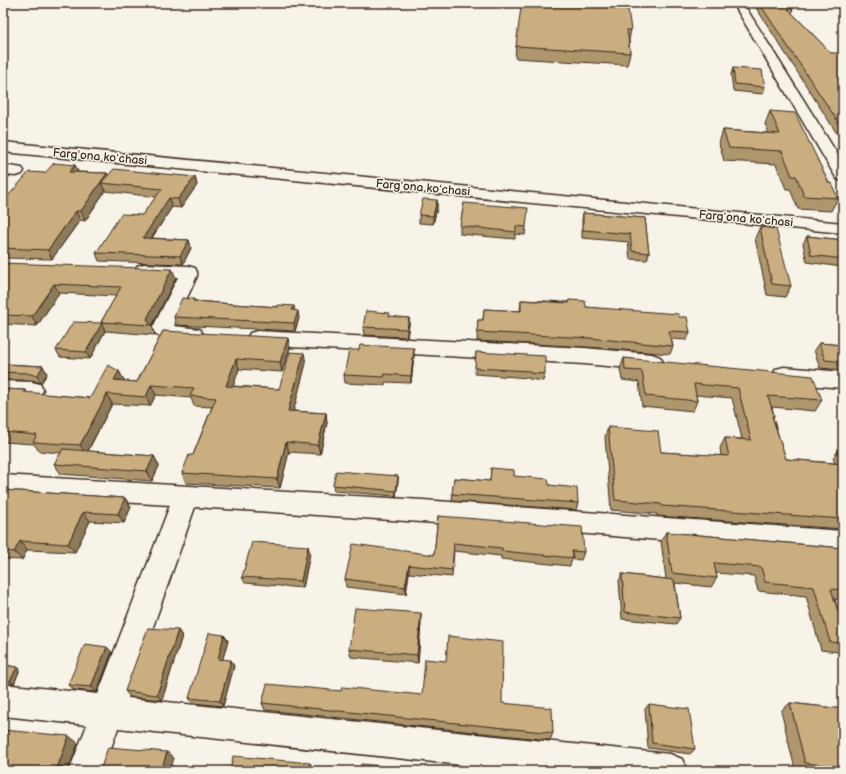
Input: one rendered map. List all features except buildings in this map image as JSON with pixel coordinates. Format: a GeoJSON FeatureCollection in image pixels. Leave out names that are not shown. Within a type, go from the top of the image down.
{"type":"FeatureCollection","features":[{"type":"Feature","properties":{"kind":"street"},"geometry":{"type":"LineString","coordinates":[[738,3],[843,176]]}},
{"type":"Feature","properties":{"kind":"street","name":"Fargʻona koʻchasi"},"geometry":{"type":"LineString","coordinates":[[3,147],[843,228]]}},
{"type":"Feature","properties":{"kind":"street"},"geometry":{"type":"LineString","coordinates":[[128,270],[188,272],[188,276],[162,329],[166,332],[173,333],[213,336]]}},
{"type":"Feature","properties":{"kind":"street"},"geometry":{"type":"LineString","coordinates":[[236,337],[576,356],[670,364]]}},
{"type":"Feature","properties":{"kind":"street"},"geometry":{"type":"LineString","coordinates":[[765,373],[843,380]]}},
{"type":"Feature","properties":{"kind":"street"},"geometry":{"type":"LineString","coordinates":[[3,389],[32,390]]}},
{"type":"Feature","properties":{"kind":"street"},"geometry":{"type":"LineString","coordinates":[[3,485],[186,495],[595,522],[843,543]]}},
{"type":"Feature","properties":{"kind":"street"},"geometry":{"type":"LineString","coordinates":[[86,771],[186,495]]}},
{"type":"Feature","properties":{"kind":"street"},"geometry":{"type":"LineString","coordinates":[[3,700],[670,771]]}}]}
